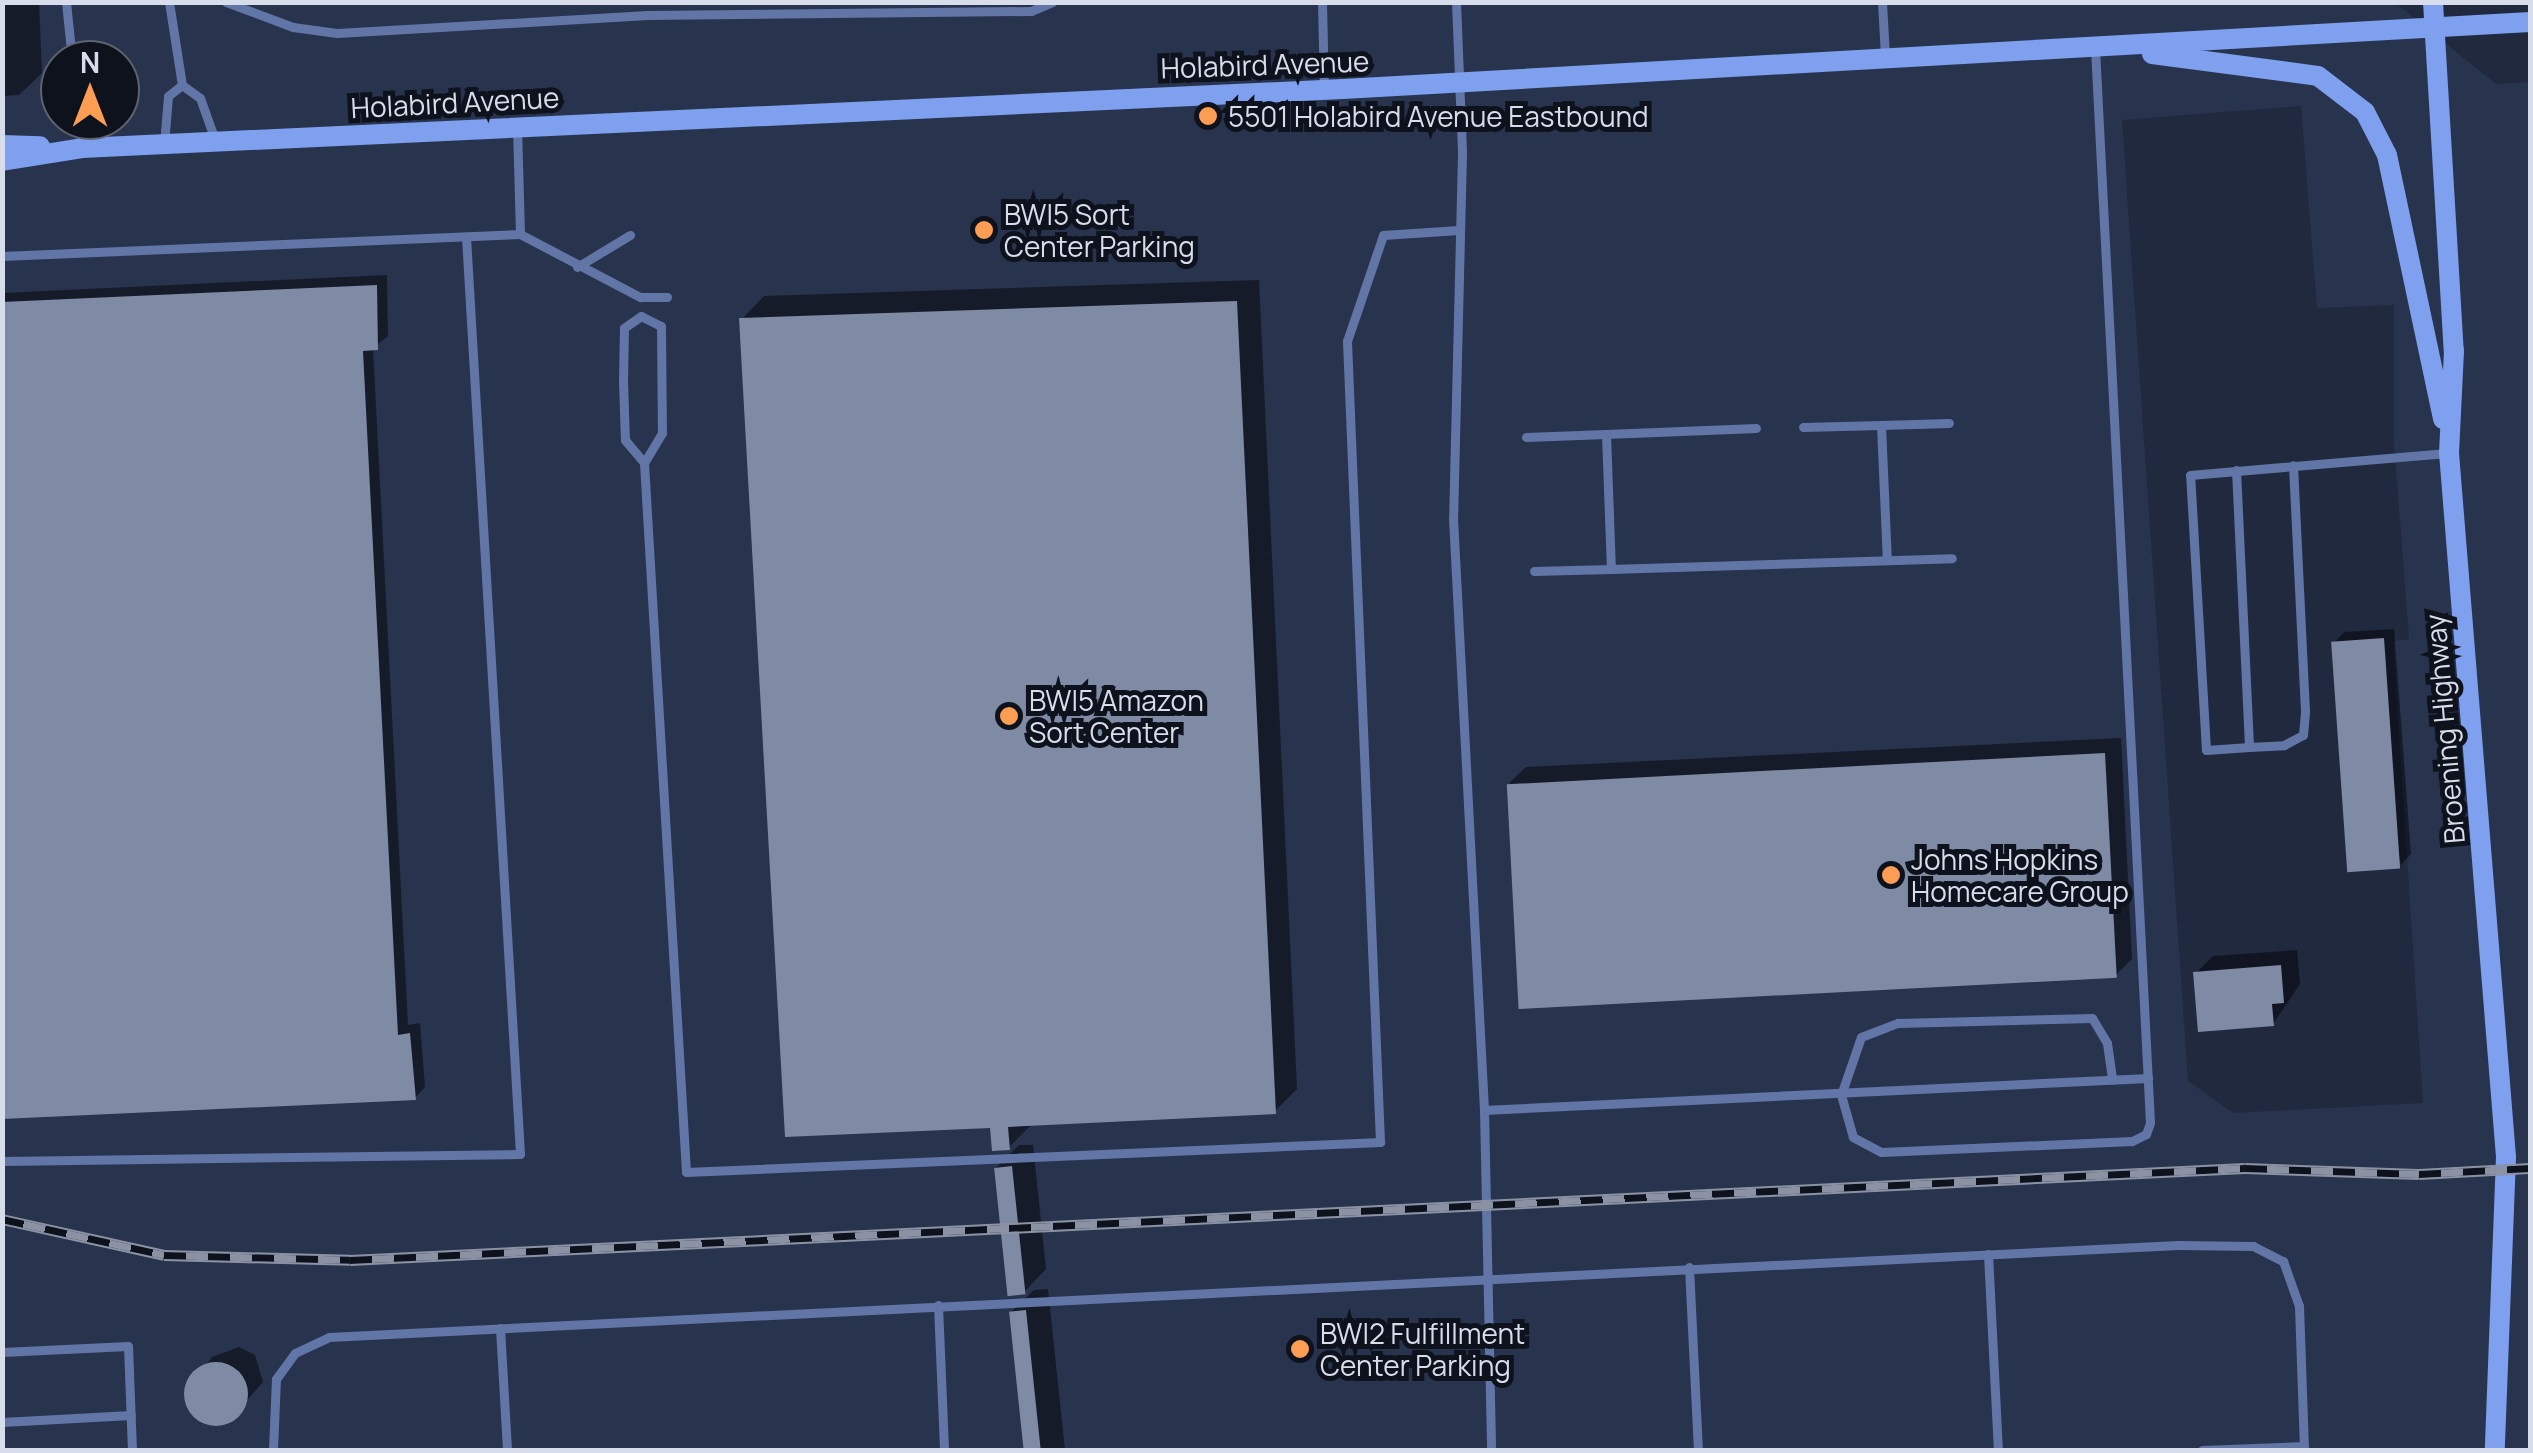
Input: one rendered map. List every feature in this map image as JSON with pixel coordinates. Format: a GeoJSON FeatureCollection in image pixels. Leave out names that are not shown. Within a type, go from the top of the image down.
{"type":"FeatureCollection","features":[{"type":"Feature","properties":{"kind":"main road","name":"Broening Highway"},"geometry":{"type":"LineString","coordinates":[[2433,2],[2454,351],[2450,453],[2506,1157],[2495,1450]]}},
{"type":"Feature","properties":{"kind":"main road","name":"Holabird Avenue"},"geometry":{"type":"LineString","coordinates":[[2,161],[82,148],[1324,90],[2530,22]]}},
{"type":"Feature","properties":{"kind":"main road"},"geometry":{"type":"LineString","coordinates":[[2095,48],[2318,76],[2365,112],[2388,155],[2450,453]]}},
{"type":"Feature","properties":{"kind":"main road"},"geometry":{"type":"LineString","coordinates":[[2,145],[82,148]]}},
{"type":"Feature","properties":{"kind":"lane"},"geometry":{"type":"LineString","coordinates":[[66,2],[70,40]]}},
{"type":"Feature","properties":{"kind":"lane"},"geometry":{"type":"LineString","coordinates":[[169,2],[182,85],[207,110],[216,142]]}},
{"type":"Feature","properties":{"kind":"lane"},"geometry":{"type":"LineString","coordinates":[[226,2],[293,27],[337,33],[646,15],[1031,11],[1052,2]]}},
{"type":"Feature","properties":{"kind":"lane"},"geometry":{"type":"LineString","coordinates":[[1322,2],[1324,90]]}},
{"type":"Feature","properties":{"kind":"lane"},"geometry":{"type":"LineString","coordinates":[[1456,2],[1460,230],[1453,518],[1484,1110],[1491,1450]]}},
{"type":"Feature","properties":{"kind":"lane"},"geometry":{"type":"LineString","coordinates":[[1882,2],[1885,59]]}},
{"type":"Feature","properties":{"kind":"lane"},"geometry":{"type":"LineString","coordinates":[[2095,48],[2150,1122],[2146,1134],[2132,1141],[1881,1152],[1852,1137],[1841,1095],[1861,1037],[1898,1023],[2092,1018],[2106,1043],[2112,1080]]}},
{"type":"Feature","properties":{"kind":"lane"},"geometry":{"type":"LineString","coordinates":[[164,144],[168,96],[182,85]]}},
{"type":"Feature","properties":{"kind":"lane"},"geometry":{"type":"LineString","coordinates":[[518,126],[520,234]]}},
{"type":"Feature","properties":{"kind":"lane"},"geometry":{"type":"LineString","coordinates":[[81,140],[82,148]]}},
{"type":"Feature","properties":{"kind":"lane"},"geometry":{"type":"LineString","coordinates":[[641,316],[661,326],[662,433],[644,463],[686,1172],[1380,1142],[1348,340],[1384,234],[1460,230]]}},
{"type":"Feature","properties":{"kind":"lane"},"geometry":{"type":"LineString","coordinates":[[2,256],[520,234],[640,297],[667,297]]}},
{"type":"Feature","properties":{"kind":"lane"},"geometry":{"type":"LineString","coordinates":[[577,267],[630,235]]}},
{"type":"Feature","properties":{"kind":"lane"},"geometry":{"type":"LineString","coordinates":[[2,1161],[520,1154],[466,237]]}},
{"type":"Feature","properties":{"kind":"lane"},"geometry":{"type":"LineString","coordinates":[[640,297],[641,316]]}},
{"type":"Feature","properties":{"kind":"lane"},"geometry":{"type":"LineString","coordinates":[[641,316],[624,328],[624,440],[644,463]]}},
{"type":"Feature","properties":{"kind":"lane"},"geometry":{"type":"LineString","coordinates":[[1804,426],[1949,423]]}},
{"type":"Feature","properties":{"kind":"lane"},"geometry":{"type":"LineString","coordinates":[[1881,425],[1887,560]]}},
{"type":"Feature","properties":{"kind":"lane"},"geometry":{"type":"LineString","coordinates":[[1526,437],[1756,428]]}},
{"type":"Feature","properties":{"kind":"lane"},"geometry":{"type":"LineString","coordinates":[[1606,434],[1611,569]]}},
{"type":"Feature","properties":{"kind":"lane"},"geometry":{"type":"LineString","coordinates":[[2293,466],[2302,734],[2284,745],[2206,750],[2190,474],[2450,453]]}},
{"type":"Feature","properties":{"kind":"lane"},"geometry":{"type":"LineString","coordinates":[[2236,470],[2250,747]]}},
{"type":"Feature","properties":{"kind":"lane"},"geometry":{"type":"LineString","coordinates":[[1534,571],[1952,558]]}},
{"type":"Feature","properties":{"kind":"lane"},"geometry":{"type":"LineString","coordinates":[[1484,1110],[2148,1078]]}},
{"type":"Feature","properties":{"kind":"lane"},"geometry":{"type":"LineString","coordinates":[[273,1450],[272,1390],[282,1366],[306,1345],[329,1337],[1486,1276],[2178,1245],[2271,1252],[2296,1289],[2304,1448],[2202,1450]]}},
{"type":"Feature","properties":{"kind":"lane"},"geometry":{"type":"LineString","coordinates":[[1988,1254],[1998,1450]]}},
{"type":"Feature","properties":{"kind":"lane"},"geometry":{"type":"LineString","coordinates":[[1689,1268],[1698,1450]]}},
{"type":"Feature","properties":{"kind":"lane"},"geometry":{"type":"LineString","coordinates":[[938,1305],[944,1450]]}},
{"type":"Feature","properties":{"kind":"lane"},"geometry":{"type":"LineString","coordinates":[[500,1328],[507,1450]]}},
{"type":"Feature","properties":{"kind":"lane"},"geometry":{"type":"LineString","coordinates":[[2,1352],[128,1346],[132,1450]]}},
{"type":"Feature","properties":{"kind":"lane"},"geometry":{"type":"LineString","coordinates":[[2,1422],[131,1416]]}},
{"type":"Feature","properties":{"kind":"shaded area"},"geometry":{"type":"Polygon","coordinates":[[[2394,2],[2496,84],[2530,82],[2530,1450],[3,1450],[3,3],[2394,2]],[[2301,106],[2122,120],[2188,1081],[2233,1113],[2423,1103],[2393,641],[2409,639],[2394,442],[2394,305],[2317,308],[2301,106]]]}},
{"type":"Feature","properties":{"kind":"building"},"geometry":{"type":"Polygon","coordinates":[[[377,285],[378,350],[363,351],[398,1035],[410,1033],[416,1100],[2,1119],[2,302],[377,285]]]}},
{"type":"Feature","properties":{"kind":"building","name":"BWI5 Amazon Sort Center"},"geometry":{"type":"Polygon","coordinates":[[[1237,301],[1276,1114],[1008,1127],[1010,1150],[992,1151],[990,1128],[785,1137],[739,318],[1237,301]]]}},
{"type":"Feature","properties":{"kind":"building"},"geometry":{"type":"Polygon","coordinates":[[[2384,638],[2400,868],[2347,872],[2331,642],[2384,638]]]}},
{"type":"Feature","properties":{"kind":"building"},"geometry":{"type":"Polygon","coordinates":[[[2105,753],[2117,978],[1519,1009],[1507,784],[2105,753]]]}},
{"type":"Feature","properties":{"kind":"building"},"geometry":{"type":"Polygon","coordinates":[[[2281,965],[2284,1003],[2272,1004],[2274,1026],[2198,1032],[2193,972],[2281,965]]]}},
{"type":"Feature","properties":{"kind":"building"},"geometry":{"type":"Polygon","coordinates":[[[1012,1166],[1025,1294],[1008,1296],[994,1168],[1012,1166]]]}},
{"type":"Feature","properties":{"kind":"building"},"geometry":{"type":"Polygon","coordinates":[[[1026,1310],[1041,1450],[1024,1450],[1009,1312],[1026,1310]]]}},
{"type":"Feature","properties":{"kind":"building"},"geometry":{"type":"Polygon","coordinates":[[[216,1362],[239,1371],[248,1394],[239,1417],[216,1426],[193,1417],[184,1394],[193,1371],[216,1362]]]}},
{"type":"Feature","properties":{"kind":"railway"},"geometry":{"type":"LineString","coordinates":[[2,1219],[164,1255],[350,1260],[2245,1168],[2419,1174],[2530,1168]]}},
{"type":"Feature","properties":{"kind":"place","name":"5501 Holabird Avenue Eastbound"},"geometry":{"type":"Point","coordinates":[1208,116]}},
{"type":"Feature","properties":{"kind":"place","name":"BWI5 Sort Center Parking"},"geometry":{"type":"Point","coordinates":[984,230]}},
{"type":"Feature","properties":{"kind":"place","name":"BWI5 Amazon Sort Center"},"geometry":{"type":"Point","coordinates":[1009,716]}},
{"type":"Feature","properties":{"kind":"place","name":"Johns Hopkins Homecare Group"},"geometry":{"type":"Point","coordinates":[1891,875]}},
{"type":"Feature","properties":{"kind":"place","name":"BWI2 Fulfillment Center Parking"},"geometry":{"type":"Point","coordinates":[1300,1349]}}]}
